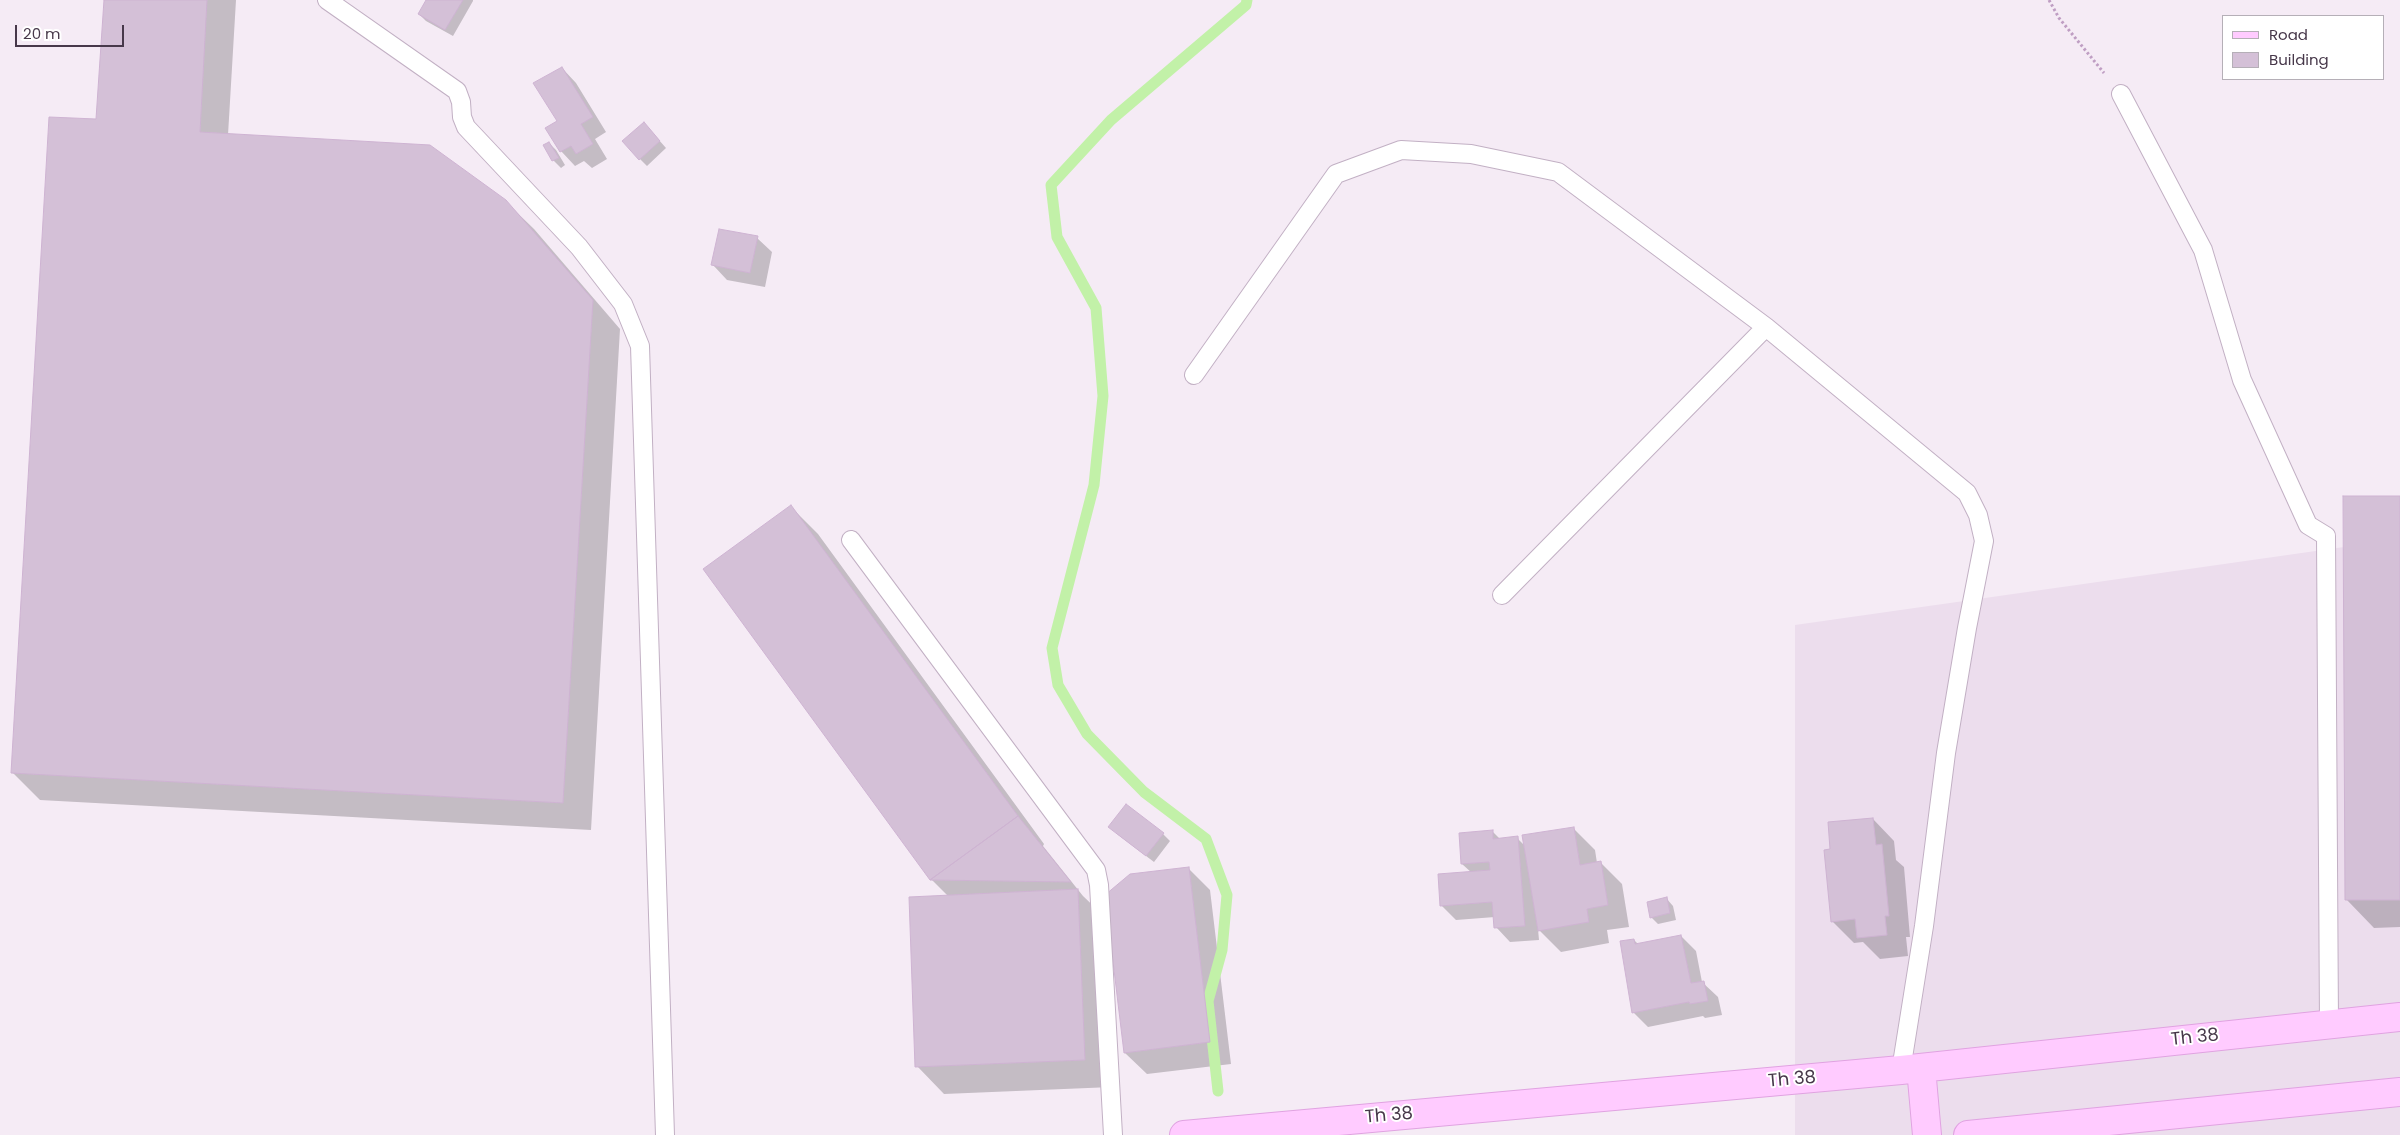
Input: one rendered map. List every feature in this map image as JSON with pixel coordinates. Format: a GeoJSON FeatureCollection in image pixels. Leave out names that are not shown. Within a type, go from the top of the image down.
{"type":"FeatureCollection","features":[{"type":"Feature","properties":{"kind":"street","name":"Th 38"},"geometry":{"type":"LineString","coordinates":[[1184,1135],[1911,1069],[2400,1017]]}},
{"type":"Feature","properties":{"kind":"street"},"geometry":{"type":"LineString","coordinates":[[1911,1069],[1927,1135]]}},
{"type":"Feature","properties":{"kind":"street"},"geometry":{"type":"LineString","coordinates":[[1968,1135],[2400,1092]]}},
{"type":"Feature","properties":{"kind":"lane"},"geometry":{"type":"LineString","coordinates":[[327,0],[457,91],[466,127],[579,247],[623,304],[640,346],[665,1135]]}},
{"type":"Feature","properties":{"kind":"lane"},"geometry":{"type":"LineString","coordinates":[[2121,94],[2203,250],[2242,380],[2308,525],[2326,536],[2329,1024]]}},
{"type":"Feature","properties":{"kind":"lane"},"geometry":{"type":"LineString","coordinates":[[1194,375],[1336,174],[1401,150],[1471,154],[1558,172],[1766,327],[1967,493],[1978,515],[1984,541],[1948,744],[1924,926],[1911,1069]]}},
{"type":"Feature","properties":{"kind":"lane"},"geometry":{"type":"LineString","coordinates":[[1502,595],[1766,327]]}},
{"type":"Feature","properties":{"kind":"lane"},"geometry":{"type":"LineString","coordinates":[[851,540],[1096,870],[1099,885],[1113,1135]]}},
{"type":"Feature","properties":{"kind":"path"},"geometry":{"type":"LineString","coordinates":[[2049,0],[2059,18],[2121,94]]}},
{"type":"Feature","properties":{"kind":"shaded area"},"geometry":{"type":"Polygon","coordinates":[[[2400,539],[2400,1135],[1795,1135],[1795,625],[2400,539]]]}},
{"type":"Feature","properties":{"kind":"building"},"geometry":{"type":"Polygon","coordinates":[[[104,0],[207,0],[200,132],[430,145],[506,200],[593,300],[563,803],[11,773],[49,117],[96,119],[104,0]]]}},
{"type":"Feature","properties":{"kind":"building"},"geometry":{"type":"Polygon","coordinates":[[[426,0],[463,0],[445,30],[418,14],[426,0]]]}},
{"type":"Feature","properties":{"kind":"building"},"geometry":{"type":"Polygon","coordinates":[[[562,67],[593,117],[581,124],[593,144],[576,154],[571,146],[560,152],[545,128],[557,121],[533,83],[562,67]]]}},
{"type":"Feature","properties":{"kind":"building"},"geometry":{"type":"Polygon","coordinates":[[[644,122],[660,141],[639,160],[622,141],[644,122]]]}},
{"type":"Feature","properties":{"kind":"building"},"geometry":{"type":"Polygon","coordinates":[[[549,142],[559,158],[552,161],[543,145],[549,142]]]}},
{"type":"Feature","properties":{"kind":"building"},"geometry":{"type":"Polygon","coordinates":[[[719,229],[758,236],[750,273],[711,265],[719,229]]]}},
{"type":"Feature","properties":{"kind":"building"},"geometry":{"type":"Polygon","coordinates":[[[2343,496],[2400,496],[2400,900],[2345,900],[2343,496]]]}},
{"type":"Feature","properties":{"kind":"building"},"geometry":{"type":"Polygon","coordinates":[[[791,505],[1018,816],[930,880],[703,569],[791,505]]]}},
{"type":"Feature","properties":{"kind":"building"},"geometry":{"type":"Polygon","coordinates":[[[1126,804],[1164,833],[1146,856],[1108,827],[1126,804]]]}},
{"type":"Feature","properties":{"kind":"building"},"geometry":{"type":"Polygon","coordinates":[[[1018,816],[1071,882],[930,880],[1018,816]]]}},
{"type":"Feature","properties":{"kind":"building"},"geometry":{"type":"Polygon","coordinates":[[[1873,818],[1876,845],[1882,844],[1889,916],[1885,916],[1887,935],[1857,938],[1855,919],[1831,922],[1824,850],[1830,849],[1828,822],[1873,818]]]}},
{"type":"Feature","properties":{"kind":"building"},"geometry":{"type":"Polygon","coordinates":[[[1574,827],[1580,865],[1601,861],[1608,905],[1587,909],[1589,922],[1538,931],[1522,835],[1574,827]]]}},
{"type":"Feature","properties":{"kind":"building"},"geometry":{"type":"Polygon","coordinates":[[[1493,830],[1493,839],[1518,836],[1525,926],[1494,928],[1492,902],[1440,906],[1438,874],[1490,870],[1489,862],[1461,864],[1459,833],[1493,830]]]}},
{"type":"Feature","properties":{"kind":"building"},"geometry":{"type":"Polygon","coordinates":[[[1189,867],[1210,1042],[1124,1053],[1105,895],[1130,874],[1189,867]]]}},
{"type":"Feature","properties":{"kind":"building"},"geometry":{"type":"Polygon","coordinates":[[[1078,889],[1085,1060],[915,1067],[909,897],[1078,889]]]}},
{"type":"Feature","properties":{"kind":"building"},"geometry":{"type":"Polygon","coordinates":[[[1667,897],[1670,913],[1650,918],[1647,902],[1667,897]]]}},
{"type":"Feature","properties":{"kind":"building"},"geometry":{"type":"Polygon","coordinates":[[[1681,935],[1691,983],[1704,981],[1708,1001],[1690,1004],[1689,1002],[1632,1013],[1620,941],[1634,939],[1635,944],[1681,935]]]}},
{"type":"Feature","properties":{"kind":"waterway"},"geometry":{"type":"LineString","coordinates":[[1218,1091],[1208,1001],[1222,950],[1227,895],[1206,839],[1144,792],[1087,734],[1058,685],[1052,648],[1094,485],[1103,396],[1096,308],[1057,237],[1051,185],[1111,120],[1246,5],[1247,0]]}}]}
